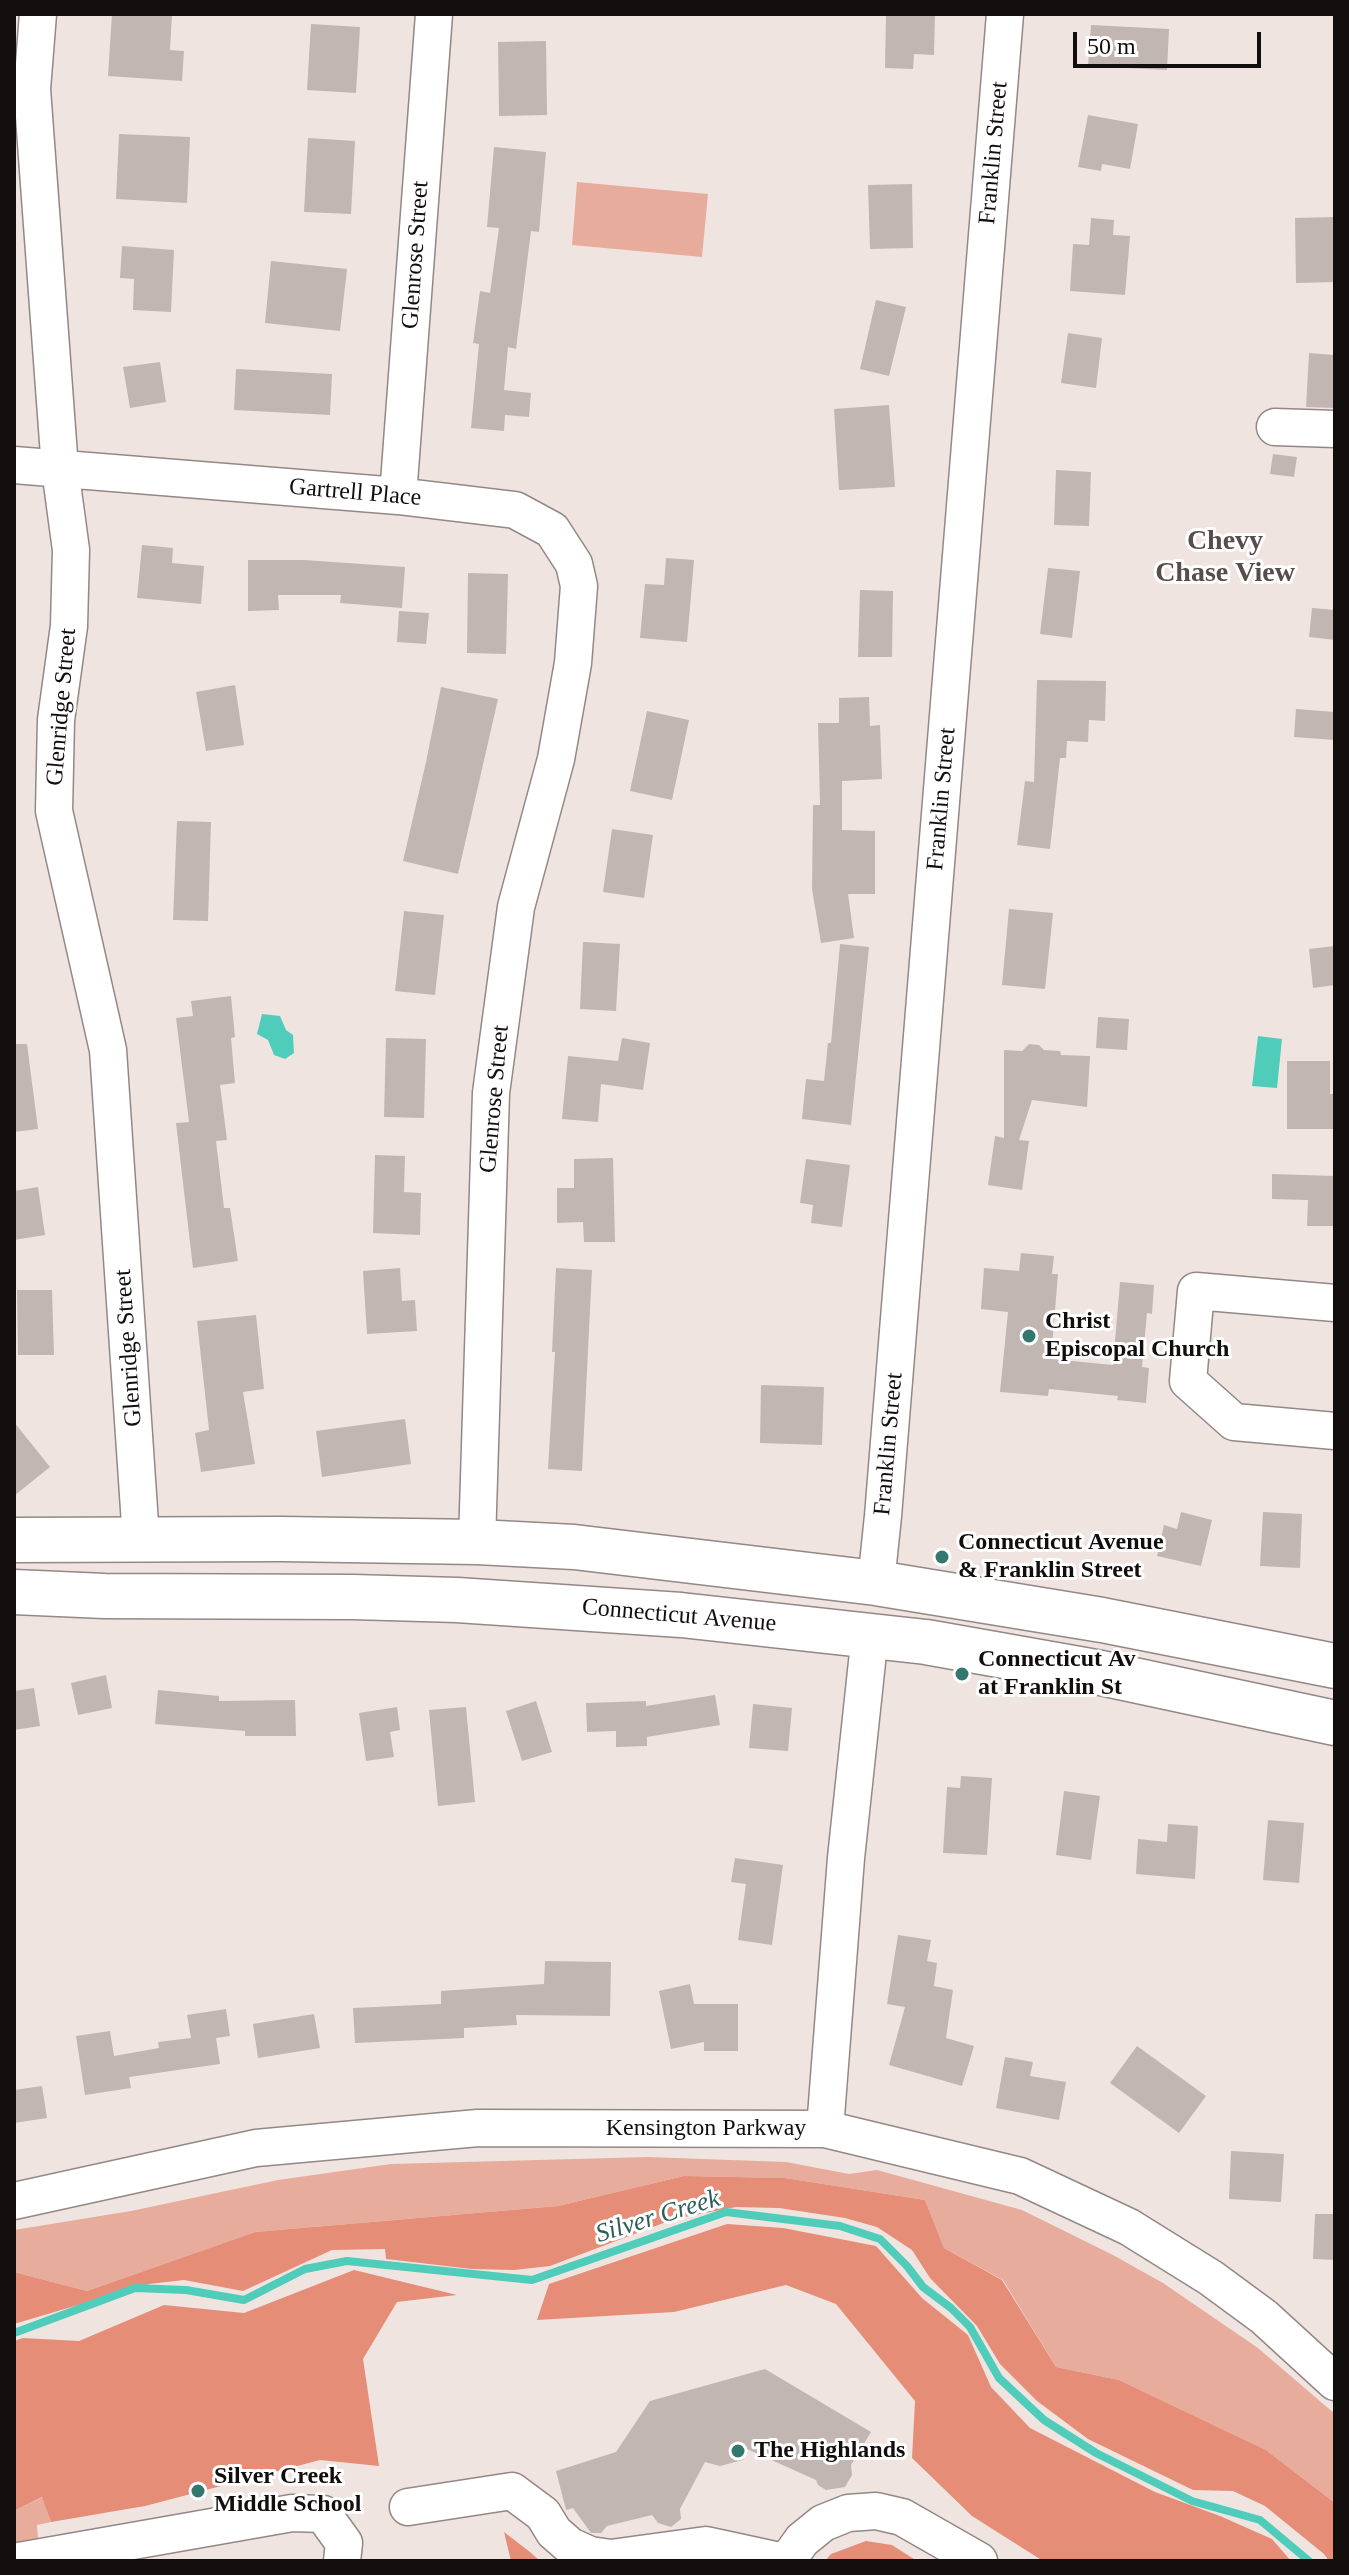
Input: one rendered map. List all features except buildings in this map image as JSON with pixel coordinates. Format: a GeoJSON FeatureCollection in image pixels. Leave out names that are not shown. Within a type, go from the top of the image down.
{"type":"FeatureCollection","features":[{"type":"Feature","properties":{"kind":"main road"},"geometry":{"type":"LineString","coordinates":[[14,1540],[477,1542],[574,1547],[876,1583],[1102,1620],[1335,1666]]}},
{"type":"Feature","properties":{"kind":"main road"},"geometry":{"type":"LineString","coordinates":[[681,1615],[723,1593],[828,1604],[869,1595],[876,1583]]}},
{"type":"Feature","properties":{"kind":"main road","name":"Connecticut Avenue"},"geometry":{"type":"LineString","coordinates":[[14,1592],[457,1600],[681,1615],[926,1642],[1101,1673],[1335,1723]]}},
{"type":"Feature","properties":{"kind":"main road"},"geometry":{"type":"LineString","coordinates":[[870,1634],[877,1617],[892,1608],[917,1606],[996,1617],[1022,1607]]}},
{"type":"Feature","properties":{"kind":"street","name":"Glenridge Street"},"geometry":{"type":"LineString","coordinates":[[38,14],[32,89],[60,469],[71,550],[69,626],[56,720],[54,811],[108,1050],[141,1539]]}},
{"type":"Feature","properties":{"kind":"street","name":"Glenrose Street"},"geometry":{"type":"LineString","coordinates":[[398,496],[434,14]]}},
{"type":"Feature","properties":{"kind":"street","name":"Franklin Street"},"geometry":{"type":"LineString","coordinates":[[876,1583],[1005,14]]}},
{"type":"Feature","properties":{"kind":"street"},"geometry":{"type":"LineString","coordinates":[[1275,427],[1335,429]]}},
{"type":"Feature","properties":{"kind":"street","name":"Gartrell Place"},"geometry":{"type":"LineString","coordinates":[[14,465],[398,496],[515,510],[552,530],[574,564],[579,586],[573,663]]}},
{"type":"Feature","properties":{"kind":"street","name":"Glenrose Street"},"geometry":{"type":"LineString","coordinates":[[477,1542],[491,1093],[516,907],[556,759],[573,663]]}},
{"type":"Feature","properties":{"kind":"street"},"geometry":{"type":"LineString","coordinates":[[1331,1431],[1234,1422],[1188,1381],[1196,1291],[1335,1303]]}},
{"type":"Feature","properties":{"kind":"street"},"geometry":{"type":"LineString","coordinates":[[825,2129],[846,1858],[870,1634]]}},
{"type":"Feature","properties":{"kind":"street","name":"Kensington Parkway"},"geometry":{"type":"LineString","coordinates":[[14,2201],[256,2148],[478,2128],[825,2129],[1020,2176],[1129,2227],[1211,2278],[1264,2317],[1335,2382]]}},
{"type":"Feature","properties":{"kind":"street"},"geometry":{"type":"LineString","coordinates":[[408,2507],[512,2491],[543,2514],[554,2532],[570,2546],[590,2555],[611,2558],[706,2545],[780,2561]]}},
{"type":"Feature","properties":{"kind":"street"},"geometry":{"type":"LineString","coordinates":[[787,2561],[802,2540],[823,2523],[848,2513],[876,2511],[902,2517],[979,2561]]}},
{"type":"Feature","properties":{"kind":"street"},"geometry":{"type":"LineString","coordinates":[[19,2561],[292,2513],[323,2514],[344,2543],[342,2561]]}},
{"type":"Feature","properties":{"kind":"shaded area"},"geometry":{"type":"Polygon","coordinates":[[[577,182],[708,194],[702,257],[572,245],[577,182]]]}},
{"type":"Feature","properties":{"kind":"shaded area"},"geometry":{"type":"Polygon","coordinates":[[[648,2157],[786,2162],[849,2174],[877,2170],[1022,2210],[1113,2255],[1163,2283],[1258,2348],[1335,2414],[1335,2503],[1266,2450],[1119,2380],[1056,2367],[1003,2280],[944,2248],[925,2200],[785,2178],[684,2176],[558,2206],[255,2232],[87,2291],[14,2272],[14,2230],[131,2211],[278,2180],[391,2164],[648,2157]]]}},
{"type":"Feature","properties":{"kind":"shaded area"},"geometry":{"type":"Polygon","coordinates":[[[684,2176],[785,2178],[925,2200],[944,2248],[1002,2280],[1056,2367],[1119,2380],[1266,2450],[1335,2503],[1335,2561],[1329,2561],[1265,2506],[1233,2491],[1193,2490],[1088,2439],[1037,2401],[1000,2364],[977,2326],[930,2278],[912,2250],[877,2227],[845,2218],[779,2208],[736,2207],[674,2219],[550,2266],[514,2270],[472,2269],[386,2259],[385,2249],[332,2250],[243,2291],[184,2280],[149,2284],[14,2324],[14,2272],[87,2291],[255,2232],[558,2206],[684,2176]]]}},
{"type":"Feature","properties":{"kind":"shaded area"},"geometry":{"type":"Polygon","coordinates":[[[727,2224],[783,2228],[876,2246],[922,2298],[968,2335],[991,2387],[1030,2428],[1155,2492],[1272,2539],[1291,2561],[1043,2561],[972,2516],[912,2458],[915,2401],[836,2304],[786,2285],[674,2312],[537,2320],[549,2284],[727,2224]]]}},
{"type":"Feature","properties":{"kind":"shaded area"},"geometry":{"type":"Polygon","coordinates":[[[354,2270],[457,2295],[397,2302],[363,2359],[379,2466],[320,2460],[145,2506],[51,2522],[42,2497],[14,2511],[14,2341],[23,2338],[79,2341],[164,2305],[244,2313],[354,2270]]]}},
{"type":"Feature","properties":{"kind":"shaded area"},"geometry":{"type":"Polygon","coordinates":[[[43,2497],[51,2522],[37,2525],[38,2538],[14,2543],[14,2511],[43,2497]]]}},
{"type":"Feature","properties":{"kind":"shaded area"},"geometry":{"type":"Polygon","coordinates":[[[504,2532],[530,2552],[540,2561],[511,2561],[504,2532]]]}},
{"type":"Feature","properties":{"kind":"shaded area"},"geometry":{"type":"Polygon","coordinates":[[[866,2541],[892,2545],[917,2561],[825,2561],[831,2554],[866,2541]]]}},
{"type":"Feature","properties":{"kind":"water"},"geometry":{"type":"Polygon","coordinates":[[[262,1014],[280,1016],[286,1030],[293,1035],[294,1053],[285,1059],[274,1055],[268,1040],[257,1034],[262,1014]]]}},
{"type":"Feature","properties":{"kind":"water"},"geometry":{"type":"Polygon","coordinates":[[[1258,1036],[1282,1039],[1277,1088],[1252,1086],[1258,1036]]]}},
{"type":"Feature","properties":{"kind":"waterway","name":"Silver Creek"},"geometry":{"type":"LineString","coordinates":[[14,2333],[135,2288],[186,2290],[244,2300],[305,2269],[347,2261],[532,2280],[726,2212],[840,2226],[880,2239],[923,2287],[970,2327],[999,2378],[1044,2420],[1096,2453],[1192,2501],[1260,2520],[1309,2561]]}},
{"type":"Feature","properties":{"kind":"place","name":"Christ Episcopal Church"},"geometry":{"type":"Point","coordinates":[1029,1336]}},
{"type":"Feature","properties":{"kind":"place","name":"Connecticut Avenue & Franklin Street"},"geometry":{"type":"Point","coordinates":[942,1557]}},
{"type":"Feature","properties":{"kind":"place","name":"Connecticut Av at Franklin St"},"geometry":{"type":"Point","coordinates":[962,1674]}},
{"type":"Feature","properties":{"kind":"place","name":"The Highlands"},"geometry":{"type":"Point","coordinates":[738,2451]}},
{"type":"Feature","properties":{"kind":"place","name":"Silver Creek Middle School"},"geometry":{"type":"Point","coordinates":[198,2491]}},
{"type":"Feature","properties":{"kind":"district","name":"Chevy Chase View"},"geometry":{"type":"Point","coordinates":[1225,558]}}]}
